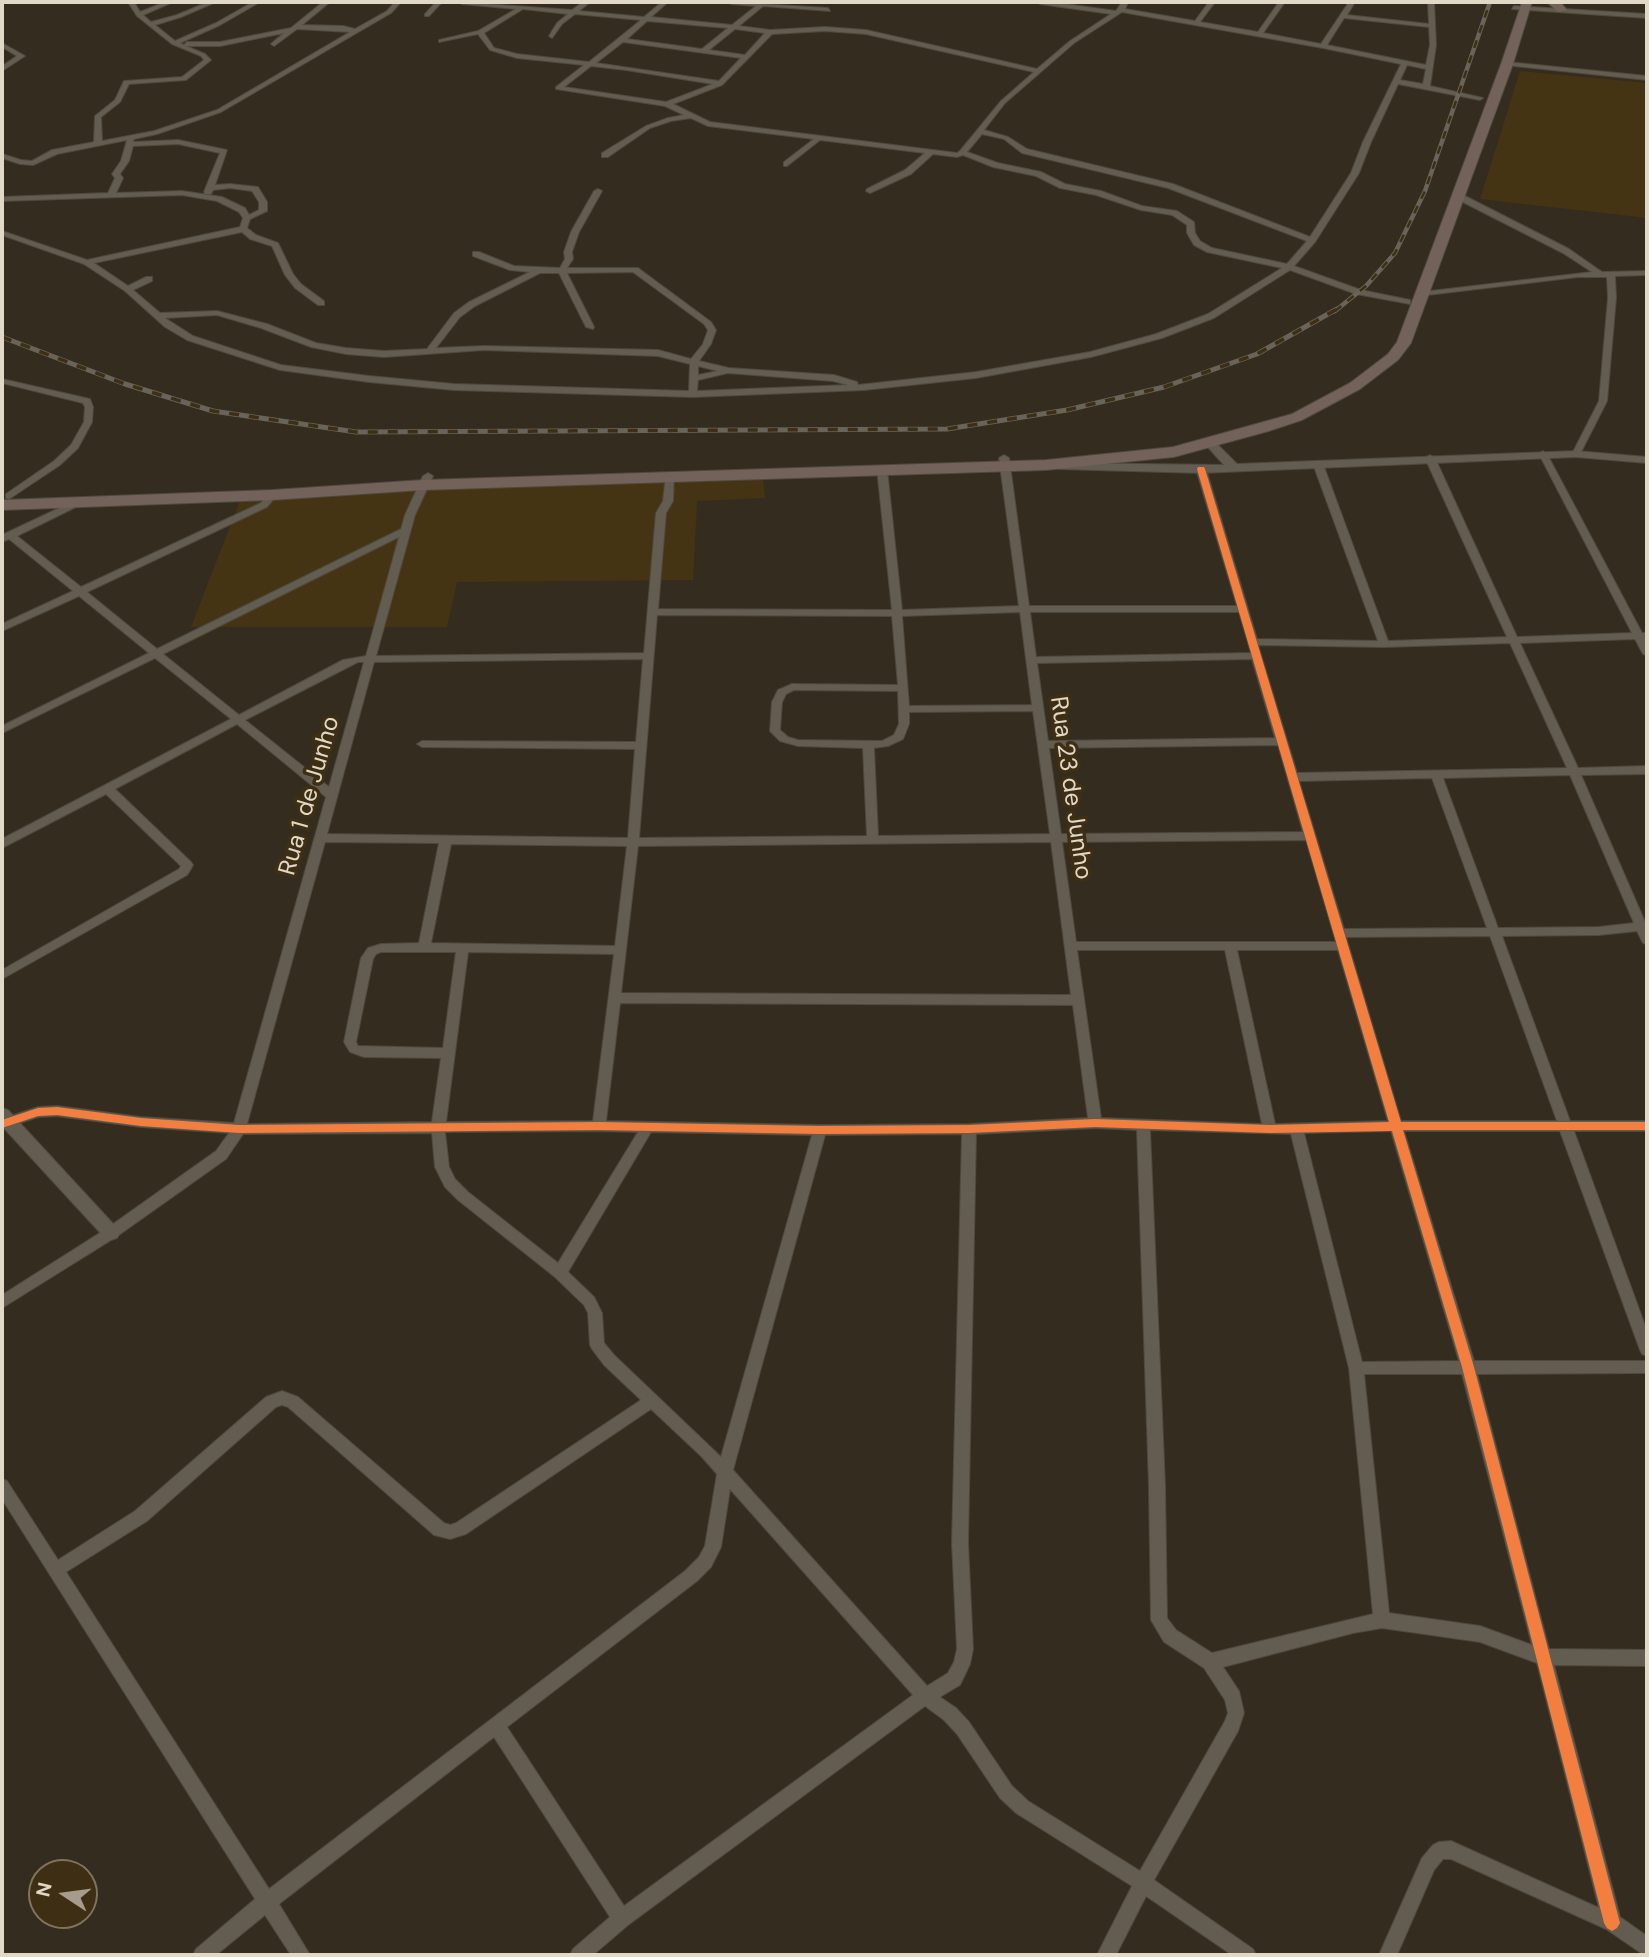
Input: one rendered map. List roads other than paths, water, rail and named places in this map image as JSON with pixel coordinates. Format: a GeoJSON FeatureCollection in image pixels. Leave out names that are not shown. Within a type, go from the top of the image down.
{"type":"FeatureCollection","features":[{"type":"Feature","properties":{"kind":"highway"},"geometry":{"type":"LineString","coordinates":[[4,499],[426,481],[1004,462],[1046,465],[1151,455],[1211,444],[1297,417],[1355,386],[1394,357],[1404,343],[1507,64],[1522,5]]}},
{"type":"Feature","properties":{"kind":"highway"},"geometry":{"type":"LineString","coordinates":[[4,499],[75,504],[272,495],[426,481],[882,469],[1004,462],[1104,453],[1180,442],[1208,437],[1286,412],[1345,382],[1380,355],[1391,339],[1407,302],[1480,98],[1522,5]]}},
{"type":"Feature","properties":{"kind":"street"},"geometry":{"type":"LineString","coordinates":[[98,144],[98,116],[116,104],[126,82],[184,79],[208,60],[197,51],[176,44],[139,15],[131,2]]}},
{"type":"Feature","properties":{"kind":"street"},"geometry":{"type":"LineString","coordinates":[[139,15],[170,2]]}},
{"type":"Feature","properties":{"kind":"street"},"geometry":{"type":"LineString","coordinates":[[151,24],[213,2]]}},
{"type":"Feature","properties":{"kind":"street"},"geometry":{"type":"LineString","coordinates":[[176,44],[257,2]]}},
{"type":"Feature","properties":{"kind":"street"},"geometry":{"type":"LineString","coordinates":[[274,44],[327,2]]}},
{"type":"Feature","properties":{"kind":"street"},"geometry":{"type":"LineString","coordinates":[[131,141],[219,111],[389,12],[398,2]]}},
{"type":"Feature","properties":{"kind":"street"},"geometry":{"type":"LineString","coordinates":[[427,15],[439,2]]}},
{"type":"Feature","properties":{"kind":"street"},"geometry":{"type":"LineString","coordinates":[[461,2],[770,32],[840,22],[891,37],[1038,71]]}},
{"type":"Feature","properties":{"kind":"street"},"geometry":{"type":"LineString","coordinates":[[552,36],[554,29],[587,2]]}},
{"type":"Feature","properties":{"kind":"street"},"geometry":{"type":"LineString","coordinates":[[666,2],[622,40],[558,88],[667,104],[708,124],[930,153],[964,153],[996,165],[1038,174],[1063,186],[1142,208],[1174,213],[1191,224],[1191,233],[1197,243],[1210,250],[1289,267],[1359,292],[1407,302]]}},
{"type":"Feature","properties":{"kind":"street"},"geometry":{"type":"LineString","coordinates":[[731,2],[828,10]]}},
{"type":"Feature","properties":{"kind":"street"},"geometry":{"type":"LineString","coordinates":[[803,2],[828,10],[840,22]]}},
{"type":"Feature","properties":{"kind":"street"},"geometry":{"type":"LineString","coordinates":[[1040,2],[1120,7],[1429,68]]}},
{"type":"Feature","properties":{"kind":"street"},"geometry":{"type":"LineString","coordinates":[[1196,24],[1212,2]]}},
{"type":"Feature","properties":{"kind":"street"},"geometry":{"type":"LineString","coordinates":[[1259,35],[1282,2]]}},
{"type":"Feature","properties":{"kind":"street"},"geometry":{"type":"LineString","coordinates":[[1323,46],[1352,2]]}},
{"type":"Feature","properties":{"kind":"street"},"geometry":{"type":"LineString","coordinates":[[1426,87],[1433,26],[1431,2]]}},
{"type":"Feature","properties":{"kind":"street"},"geometry":{"type":"LineString","coordinates":[[704,51],[761,5]]}},
{"type":"Feature","properties":{"kind":"street"},"geometry":{"type":"LineString","coordinates":[[1522,5],[1557,5],[1647,13]]}},
{"type":"Feature","properties":{"kind":"street"},"geometry":{"type":"LineString","coordinates":[[441,41],[480,32],[523,7]]}},
{"type":"Feature","properties":{"kind":"street"},"geometry":{"type":"LineString","coordinates":[[964,153],[1003,102],[1072,41],[1120,7]]}},
{"type":"Feature","properties":{"kind":"street"},"geometry":{"type":"LineString","coordinates":[[1342,16],[1433,26]]}},
{"type":"Feature","properties":{"kind":"street"},"geometry":{"type":"LineString","coordinates":[[176,44],[220,44],[294,28],[343,28],[355,31]]}},
{"type":"Feature","properties":{"kind":"street"},"geometry":{"type":"LineString","coordinates":[[480,32],[492,49],[505,52],[720,84]]}},
{"type":"Feature","properties":{"kind":"street"},"geometry":{"type":"LineString","coordinates":[[667,104],[720,84],[770,32]]}},
{"type":"Feature","properties":{"kind":"street"},"geometry":{"type":"LineString","coordinates":[[622,40],[747,57]]}},
{"type":"Feature","properties":{"kind":"street"},"geometry":{"type":"LineString","coordinates":[[2,45],[22,56],[2,69]]}},
{"type":"Feature","properties":{"kind":"street"},"geometry":{"type":"LineString","coordinates":[[2,233],[87,262],[128,289],[157,316],[190,338],[259,361],[305,372],[454,387],[694,394],[864,387],[976,375],[1091,354],[1158,336],[1211,316],[1289,267],[1311,240],[1355,173],[1405,63]]}},
{"type":"Feature","properties":{"kind":"street"},"geometry":{"type":"LineString","coordinates":[[1507,64],[1647,78]]}},
{"type":"Feature","properties":{"kind":"street"},"geometry":{"type":"LineString","coordinates":[[1396,81],[1480,98]]}},
{"type":"Feature","properties":{"kind":"street"},"geometry":{"type":"LineString","coordinates":[[606,155],[648,127],[670,119],[691,116]]}},
{"type":"Feature","properties":{"kind":"street"},"geometry":{"type":"LineString","coordinates":[[979,131],[1006,138],[1025,151],[1170,186],[1311,240]]}},
{"type":"Feature","properties":{"kind":"street"},"geometry":{"type":"LineString","coordinates":[[787,164],[817,140]]}},
{"type":"Feature","properties":{"kind":"street"},"geometry":{"type":"LineString","coordinates":[[111,195],[118,178],[116,174],[125,161],[131,141]]}},
{"type":"Feature","properties":{"kind":"street"},"geometry":{"type":"LineString","coordinates":[[2,156],[33,163],[55,152],[131,141],[178,142],[224,152],[205,196]]}},
{"type":"Feature","properties":{"kind":"street"},"geometry":{"type":"LineString","coordinates":[[870,191],[908,172],[930,153]]}},
{"type":"Feature","properties":{"kind":"street"},"geometry":{"type":"LineString","coordinates":[[210,188],[240,185],[255,189],[263,202],[263,211],[247,218],[243,229]]}},
{"type":"Feature","properties":{"kind":"street"},"geometry":{"type":"LineString","coordinates":[[562,271],[568,261],[568,252],[575,232],[598,191]]}},
{"type":"Feature","properties":{"kind":"street"},"geometry":{"type":"LineString","coordinates":[[2,199],[183,193],[219,199],[242,210],[247,218]]}},
{"type":"Feature","properties":{"kind":"street"},"geometry":{"type":"LineString","coordinates":[[1458,196],[1566,251],[1600,274]]}},
{"type":"Feature","properties":{"kind":"street"},"geometry":{"type":"LineString","coordinates":[[87,262],[243,229]]}},
{"type":"Feature","properties":{"kind":"street"},"geometry":{"type":"LineString","coordinates":[[243,229],[253,237],[275,245],[289,275],[298,286],[321,303]]}},
{"type":"Feature","properties":{"kind":"street"},"geometry":{"type":"LineString","coordinates":[[476,254],[513,268],[539,271],[635,270],[707,322],[712,330],[707,344],[694,362],[694,394]]}},
{"type":"Feature","properties":{"kind":"street"},"geometry":{"type":"LineString","coordinates":[[430,351],[457,315],[472,304],[539,271]]}},
{"type":"Feature","properties":{"kind":"street"},"geometry":{"type":"LineString","coordinates":[[562,271],[590,327]]}},
{"type":"Feature","properties":{"kind":"street"},"geometry":{"type":"LineString","coordinates":[[1576,454],[1603,401],[1612,298],[1611,273]]}},
{"type":"Feature","properties":{"kind":"street"},"geometry":{"type":"LineString","coordinates":[[1422,294],[1600,274],[1647,273]]}},
{"type":"Feature","properties":{"kind":"street"},"geometry":{"type":"LineString","coordinates":[[128,289],[149,279]]}},
{"type":"Feature","properties":{"kind":"street"},"geometry":{"type":"LineString","coordinates":[[157,316],[217,313],[264,326],[314,345],[346,351],[384,354],[484,348],[658,353],[729,371],[834,378],[864,387]]}},
{"type":"Feature","properties":{"kind":"street"},"geometry":{"type":"LineString","coordinates":[[693,379],[729,371]]}},
{"type":"Feature","properties":{"kind":"street"},"geometry":{"type":"LineString","coordinates":[[2,381],[87,401],[89,407],[88,422],[75,446],[57,463],[4,499]]}},
{"type":"Feature","properties":{"kind":"street"},"geometry":{"type":"LineString","coordinates":[[1211,444],[1233,467]]}},
{"type":"Feature","properties":{"kind":"street"},"geometry":{"type":"LineString","coordinates":[[1543,454],[1643,636],[1647,652]]}},
{"type":"Feature","properties":{"kind":"street"},"geometry":{"type":"LineString","coordinates":[[1046,465],[1201,469],[1543,454],[1647,460]]}},
{"type":"Feature","properties":{"kind":"street"},"geometry":{"type":"LineString","coordinates":[[1430,458],[1644,926],[1647,940]]}},
{"type":"Feature","properties":{"kind":"street","name":"Rua 23 de Junho"},"geometry":{"type":"LineString","coordinates":[[1004,462],[1095,1123]]}},
{"type":"Feature","properties":{"kind":"street"},"geometry":{"type":"LineString","coordinates":[[1318,464],[1384,643]]}},
{"type":"Feature","properties":{"kind":"street"},"geometry":{"type":"LineString","coordinates":[[882,469],[902,688],[904,724],[899,737],[884,744],[868,746],[798,743],[785,739],[775,731],[777,702],[782,692],[792,687],[806,685],[902,688]]}},
{"type":"Feature","properties":{"kind":"street"},"geometry":{"type":"LineString","coordinates":[[1201,469],[1468,1367],[1612,1923]]}},
{"type":"Feature","properties":{"kind":"street"},"geometry":{"type":"LineString","coordinates":[[599,1126],[633,842],[661,513],[668,501],[669,476]]}},
{"type":"Feature","properties":{"kind":"street","name":"Rua 1 de Junho"},"geometry":{"type":"LineString","coordinates":[[239,1129],[406,530],[426,481]]}},
{"type":"Feature","properties":{"kind":"street"},"geometry":{"type":"LineString","coordinates":[[2,628],[264,505],[272,495]]}},
{"type":"Feature","properties":{"kind":"street"},"geometry":{"type":"LineString","coordinates":[[75,504],[6,537],[79,592],[331,795]]}},
{"type":"Feature","properties":{"kind":"street"},"geometry":{"type":"LineString","coordinates":[[2,730],[406,530]]}},
{"type":"Feature","properties":{"kind":"street"},"geometry":{"type":"LineString","coordinates":[[654,612],[897,613],[1026,609],[1242,608]]}},
{"type":"Feature","properties":{"kind":"street"},"geometry":{"type":"LineString","coordinates":[[1031,660],[1384,643],[1643,636]]}},
{"type":"Feature","properties":{"kind":"street"},"geometry":{"type":"LineString","coordinates":[[2,844],[348,662],[370,659],[650,656]]}},
{"type":"Feature","properties":{"kind":"street"},"geometry":{"type":"LineString","coordinates":[[903,709],[1038,708]]}},
{"type":"Feature","properties":{"kind":"street"},"geometry":{"type":"LineString","coordinates":[[1043,745],[1281,740]]}},
{"type":"Feature","properties":{"kind":"street"},"geometry":{"type":"LineString","coordinates":[[422,744],[642,746]]}},
{"type":"Feature","properties":{"kind":"street"},"geometry":{"type":"LineString","coordinates":[[868,746],[873,840]]}},
{"type":"Feature","properties":{"kind":"street"},"geometry":{"type":"LineString","coordinates":[[1294,777],[1436,772],[1647,770]]}},
{"type":"Feature","properties":{"kind":"street"},"geometry":{"type":"LineString","coordinates":[[1436,772],[1647,1350]]}},
{"type":"Feature","properties":{"kind":"street"},"geometry":{"type":"LineString","coordinates":[[2,975],[183,872],[187,865],[108,789]]}},
{"type":"Feature","properties":{"kind":"street"},"geometry":{"type":"LineString","coordinates":[[319,838],[633,842],[1311,836]]}},
{"type":"Feature","properties":{"kind":"street"},"geometry":{"type":"LineString","coordinates":[[424,947],[446,839]]}},
{"type":"Feature","properties":{"kind":"street"},"geometry":{"type":"LineString","coordinates":[[1070,946],[1230,946],[1497,933],[1599,931],[1644,926]]}},
{"type":"Feature","properties":{"kind":"street"},"geometry":{"type":"LineString","coordinates":[[1230,946],[1270,1129]]}},
{"type":"Feature","properties":{"kind":"street"},"geometry":{"type":"LineString","coordinates":[[449,1053],[364,1052],[354,1049],[350,1042],[367,958],[372,951],[382,947],[620,950]]}},
{"type":"Feature","properties":{"kind":"street"},"geometry":{"type":"LineString","coordinates":[[463,947],[438,1129],[442,1167],[450,1183],[560,1273],[589,1301],[595,1313],[597,1345],[609,1360],[725,1471],[925,1696],[950,1714],[963,1728],[1006,1793],[1022,1807],[1143,1883],[1247,1955]]}},
{"type":"Feature","properties":{"kind":"street"},"geometry":{"type":"LineString","coordinates":[[615,998],[1077,1000]]}},
{"type":"Feature","properties":{"kind":"street"},"geometry":{"type":"LineString","coordinates":[[3,1120],[38,1112],[57,1111],[141,1122],[239,1129],[599,1126],[820,1130],[969,1129],[1095,1123],[1270,1129],[1647,1126]]}},
{"type":"Feature","properties":{"kind":"street"},"geometry":{"type":"LineString","coordinates":[[3,1120],[111,1233]]}},
{"type":"Feature","properties":{"kind":"street"},"geometry":{"type":"LineString","coordinates":[[1106,1955],[1143,1883],[1232,1725],[1236,1713],[1233,1697],[1210,1662],[1170,1636],[1159,1620],[1157,1486],[1143,1125]]}},
{"type":"Feature","properties":{"kind":"street"},"geometry":{"type":"LineString","coordinates":[[560,1273],[648,1126]]}},
{"type":"Feature","properties":{"kind":"street"},"geometry":{"type":"LineString","coordinates":[[1296,1128],[1356,1368],[1382,1620]]}},
{"type":"Feature","properties":{"kind":"street"},"geometry":{"type":"LineString","coordinates":[[2,1302],[111,1233],[221,1155],[239,1129]]}},
{"type":"Feature","properties":{"kind":"street"},"geometry":{"type":"LineString","coordinates":[[579,1955],[622,1919],[925,1696],[954,1679],[965,1649],[960,1543],[969,1129]]}},
{"type":"Feature","properties":{"kind":"street"},"geometry":{"type":"LineString","coordinates":[[202,1955],[691,1576],[705,1562],[713,1546],[725,1471],[820,1130]]}},
{"type":"Feature","properties":{"kind":"street"},"geometry":{"type":"LineString","coordinates":[[1356,1368],[1647,1367]]}},
{"type":"Feature","properties":{"kind":"street"},"geometry":{"type":"LineString","coordinates":[[56,1570],[141,1516],[271,1402],[282,1398],[293,1402],[440,1530],[450,1532],[460,1529],[653,1400]]}},
{"type":"Feature","properties":{"kind":"street"},"geometry":{"type":"LineString","coordinates":[[2,1486],[301,1955]]}},
{"type":"Feature","properties":{"kind":"street"},"geometry":{"type":"LineString","coordinates":[[1210,1662],[1382,1620],[1480,1634],[1541,1657],[1647,1658]]}},
{"type":"Feature","properties":{"kind":"street"},"geometry":{"type":"LineString","coordinates":[[496,1725],[622,1919]]}},
{"type":"Feature","properties":{"kind":"street"},"geometry":{"type":"LineString","coordinates":[[1388,1955],[1429,1864],[1439,1851],[1451,1850],[1612,1923],[1647,1947]]}},
{"type":"Feature","properties":{"kind":"railway"},"geometry":{"type":"LineString","coordinates":[[1335,311],[1366,286],[1395,253],[1425,191],[1490,2]]}},
{"type":"Feature","properties":{"kind":"railway"},"geometry":{"type":"LineString","coordinates":[[2,337],[125,384],[213,411],[356,432],[947,429],[1067,410],[1164,387],[1257,354],[1337,309]]}}]}
